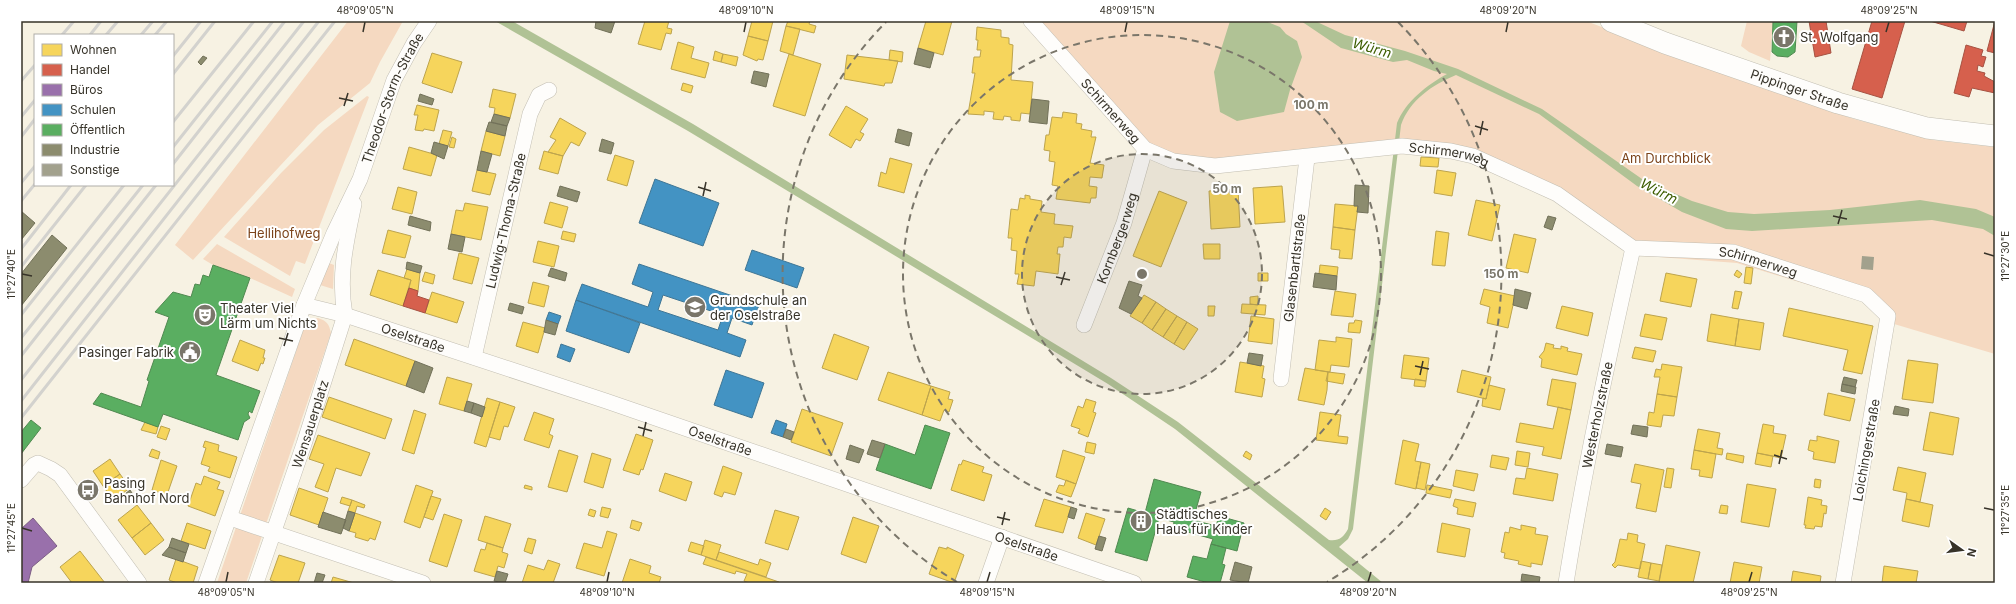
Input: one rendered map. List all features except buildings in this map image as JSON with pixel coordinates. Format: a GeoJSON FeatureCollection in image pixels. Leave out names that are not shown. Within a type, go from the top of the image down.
{"type":"FeatureCollection","features":[{"type":"Feature","properties":{"kind":"main road","name":"Pippinger Straße"},"geometry":{"type":"LineString","coordinates":[[1611,21],[1665,43],[1838,103],[1927,128],[1995,136]]}},
{"type":"Feature","properties":{"kind":"street","name":"Theodor-Storm-Straße"},"geometry":{"type":"LineString","coordinates":[[345,315],[342,296],[343,258],[360,179],[394,80],[414,42],[429,21]]}},
{"type":"Feature","properties":{"kind":"street","name":"Schirmerweg"},"geometry":{"type":"LineString","coordinates":[[1031,21],[1145,149],[1174,161],[1215,166],[1307,158],[1383,147],[1402,146],[1450,150],[1473,156],[1557,194],[1633,248],[1733,252],[1866,295],[1888,316]]}},
{"type":"Feature","properties":{"kind":"street","name":"Ludwig-Thoma-Straße"},"geometry":{"type":"LineString","coordinates":[[474,357],[530,114],[539,96],[549,90]]}},
{"type":"Feature","properties":{"kind":"street","name":"Kornbergerweg"},"geometry":{"type":"LineString","coordinates":[[1084,325],[1124,223],[1145,149]]}},
{"type":"Feature","properties":{"kind":"street","name":"Glasenbartlstraße"},"geometry":{"type":"LineString","coordinates":[[1281,378],[1307,158]]}},
{"type":"Feature","properties":{"kind":"street","name":"Theodor-Storm-Straße"},"geometry":{"type":"LineString","coordinates":[[304,305],[334,232],[360,179]]}},
{"type":"Feature","properties":{"kind":"street","name":"Westerholzstraße"},"geometry":{"type":"LineString","coordinates":[[1566,583],[1575,520],[1593,430],[1633,248]]}},
{"type":"Feature","properties":{"kind":"street","name":"Oselstraße"},"geometry":{"type":"LineString","coordinates":[[304,305],[345,315],[474,357],[1134,583]]}},
{"type":"Feature","properties":{"kind":"street"},"geometry":{"type":"LineString","coordinates":[[206,583],[304,305]]}},
{"type":"Feature","properties":{"kind":"street","name":"Wensauerplatz"},"geometry":{"type":"LineString","coordinates":[[256,583],[345,315]]}},
{"type":"Feature","properties":{"kind":"street","name":"Loichingerstraße"},"geometry":{"type":"LineString","coordinates":[[1843,583],[1888,316]]}},
{"type":"Feature","properties":{"kind":"street"},"geometry":{"type":"LineString","coordinates":[[21,480],[38,463],[51,468],[60,475],[139,583]]}},
{"type":"Feature","properties":{"kind":"street"},"geometry":{"type":"LineString","coordinates":[[230,518],[423,583]]}},
{"type":"Feature","properties":{"kind":"street"},"geometry":{"type":"LineString","coordinates":[[986,583],[1002,537]]}},
{"type":"Feature","properties":{"kind":"green space"},"geometry":{"type":"Polygon","coordinates":[[[348,21],[403,21],[370,83],[318,125],[193,260],[175,245],[348,21]]]}},
{"type":"Feature","properties":{"kind":"green space","name":"Am Durchblick"},"geometry":{"type":"Polygon","coordinates":[[[1026,21],[1586,21],[1709,68],[1854,119],[1933,140],[1995,147],[1995,354],[1884,321],[1864,302],[1737,263],[1632,255],[1553,199],[1467,158],[1409,151],[1211,170],[1143,149],[1026,21]]]}},
{"type":"Feature","properties":{"kind":"green space"},"geometry":{"type":"Polygon","coordinates":[[[1747,21],[1773,21],[1770,61],[1749,52],[1741,46],[1747,21]]]}},
{"type":"Feature","properties":{"kind":"green space","name":"Hellihofweg"},"geometry":{"type":"Polygon","coordinates":[[[367,96],[369,97],[305,264],[296,261],[290,276],[224,237],[281,173],[324,130],[367,96]]]}},
{"type":"Feature","properties":{"kind":"green space"},"geometry":{"type":"Polygon","coordinates":[[[217,244],[295,289],[292,297],[250,278],[213,265],[203,259],[217,244]]]}},
{"type":"Feature","properties":{"kind":"green space"},"geometry":{"type":"Polygon","coordinates":[[[329,263],[334,265],[333,289],[320,285],[329,263]]]}},
{"type":"Feature","properties":{"kind":"green space"},"geometry":{"type":"Polygon","coordinates":[[[318,318],[327,323],[331,333],[246,583],[217,583],[305,325],[311,320],[318,318]]]}},
{"type":"Feature","properties":{"kind":"water","name":"Würm"},"geometry":{"type":"Polygon","coordinates":[[[495,21],[512,21],[693,124],[1111,378],[1178,422],[1329,540],[1340,538],[1348,529],[1397,123],[1406,108],[1418,94],[1447,74],[1434,71],[1407,60],[1393,62],[1341,48],[1301,21],[1315,21],[1345,35],[1405,51],[1458,69],[1542,109],[1642,179],[1692,201],[1728,212],[1754,214],[1830,210],[1920,200],[1976,209],[1995,217],[1995,236],[1983,229],[1932,220],[1752,231],[1726,229],[1682,212],[1637,186],[1539,114],[1456,75],[1447,79],[1430,89],[1416,101],[1405,116],[1401,125],[1353,529],[1348,539],[1339,547],[1383,583],[1368,583],[1175,429],[1108,384],[688,131],[495,21]]]}},
{"type":"Feature","properties":{"kind":"water"},"geometry":{"type":"Polygon","coordinates":[[[1230,21],[1265,21],[1280,27],[1286,34],[1297,41],[1302,57],[1284,112],[1237,121],[1220,112],[1214,72],[1230,21]]]}},
{"type":"Feature","properties":{"kind":"railway"},"geometry":{"type":"LineString","coordinates":[[63,34],[74,21]]}},
{"type":"Feature","properties":{"kind":"railway"},"geometry":{"type":"LineString","coordinates":[[91,34],[101,21]]}},
{"type":"Feature","properties":{"kind":"railway"},"geometry":{"type":"LineString","coordinates":[[107,34],[118,21]]}},
{"type":"Feature","properties":{"kind":"railway"},"geometry":{"type":"LineString","coordinates":[[142,34],[153,21]]}},
{"type":"Feature","properties":{"kind":"railway"},"geometry":{"type":"LineString","coordinates":[[156,34],[167,21]]}},
{"type":"Feature","properties":{"kind":"railway"},"geometry":{"type":"LineString","coordinates":[[174,55],[201,21]]}},
{"type":"Feature","properties":{"kind":"railway"},"geometry":{"type":"LineString","coordinates":[[174,73],[215,21]]}},
{"type":"Feature","properties":{"kind":"railway"},"geometry":{"type":"LineString","coordinates":[[174,121],[254,21]]}},
{"type":"Feature","properties":{"kind":"railway"},"geometry":{"type":"LineString","coordinates":[[174,146],[273,21]]}},
{"type":"Feature","properties":{"kind":"railway"},"geometry":{"type":"LineString","coordinates":[[174,163],[285,21]]}},
{"type":"Feature","properties":{"kind":"railway"},"geometry":{"type":"LineString","coordinates":[[174,186],[304,21]]}},
{"type":"Feature","properties":{"kind":"railway"},"geometry":{"type":"LineString","coordinates":[[21,401],[319,21]]}},
{"type":"Feature","properties":{"kind":"railway"},"geometry":{"type":"LineString","coordinates":[[21,418],[335,21]]}},
{"type":"Feature","properties":{"kind":"railway"},"geometry":{"type":"LineString","coordinates":[[21,81],[34,66]]}},
{"type":"Feature","properties":{"kind":"railway"},"geometry":{"type":"LineString","coordinates":[[21,117],[34,101]]}},
{"type":"Feature","properties":{"kind":"railway"},"geometry":{"type":"LineString","coordinates":[[21,137],[34,120]]}},
{"type":"Feature","properties":{"kind":"railway"},"geometry":{"type":"LineString","coordinates":[[21,183],[34,167]]}},
{"type":"Feature","properties":{"kind":"railway"},"geometry":{"type":"LineString","coordinates":[[21,201],[34,185]]}},
{"type":"Feature","properties":{"kind":"railway"},"geometry":{"type":"LineString","coordinates":[[21,249],[70,186]]}},
{"type":"Feature","properties":{"kind":"railway"},"geometry":{"type":"LineString","coordinates":[[21,267],[85,186]]}},
{"type":"Feature","properties":{"kind":"railway"},"geometry":{"type":"LineString","coordinates":[[21,315],[123,186]]}},
{"type":"Feature","properties":{"kind":"railway"},"geometry":{"type":"LineString","coordinates":[[21,338],[142,186]]}},
{"type":"Feature","properties":{"kind":"railway"},"geometry":{"type":"LineString","coordinates":[[21,356],[155,186]]}},
{"type":"Feature","properties":{"kind":"railway"},"geometry":{"type":"LineString","coordinates":[[21,380],[174,186]]}},
{"type":"Feature","properties":{"kind":"place","name":"St. Wolfgang"},"geometry":{"type":"Point","coordinates":[1784,37]}},
{"type":"Feature","properties":{"kind":"place","name":"Grundschule an der Oselstraße"},"geometry":{"type":"Point","coordinates":[695,307]}},
{"type":"Feature","properties":{"kind":"place","name":"Theater Viel Lärm um Nichts"},"geometry":{"type":"Point","coordinates":[205,315]}},
{"type":"Feature","properties":{"kind":"place","name":"Pasinger Fabrik"},"geometry":{"type":"Point","coordinates":[190,352]}},
{"type":"Feature","properties":{"kind":"place","name":"Pasing Bahnhof Nord"},"geometry":{"type":"Point","coordinates":[88,490]}},
{"type":"Feature","properties":{"kind":"place","name":"Städtisches Haus für Kinder"},"geometry":{"type":"Point","coordinates":[1141,521]}}]}
